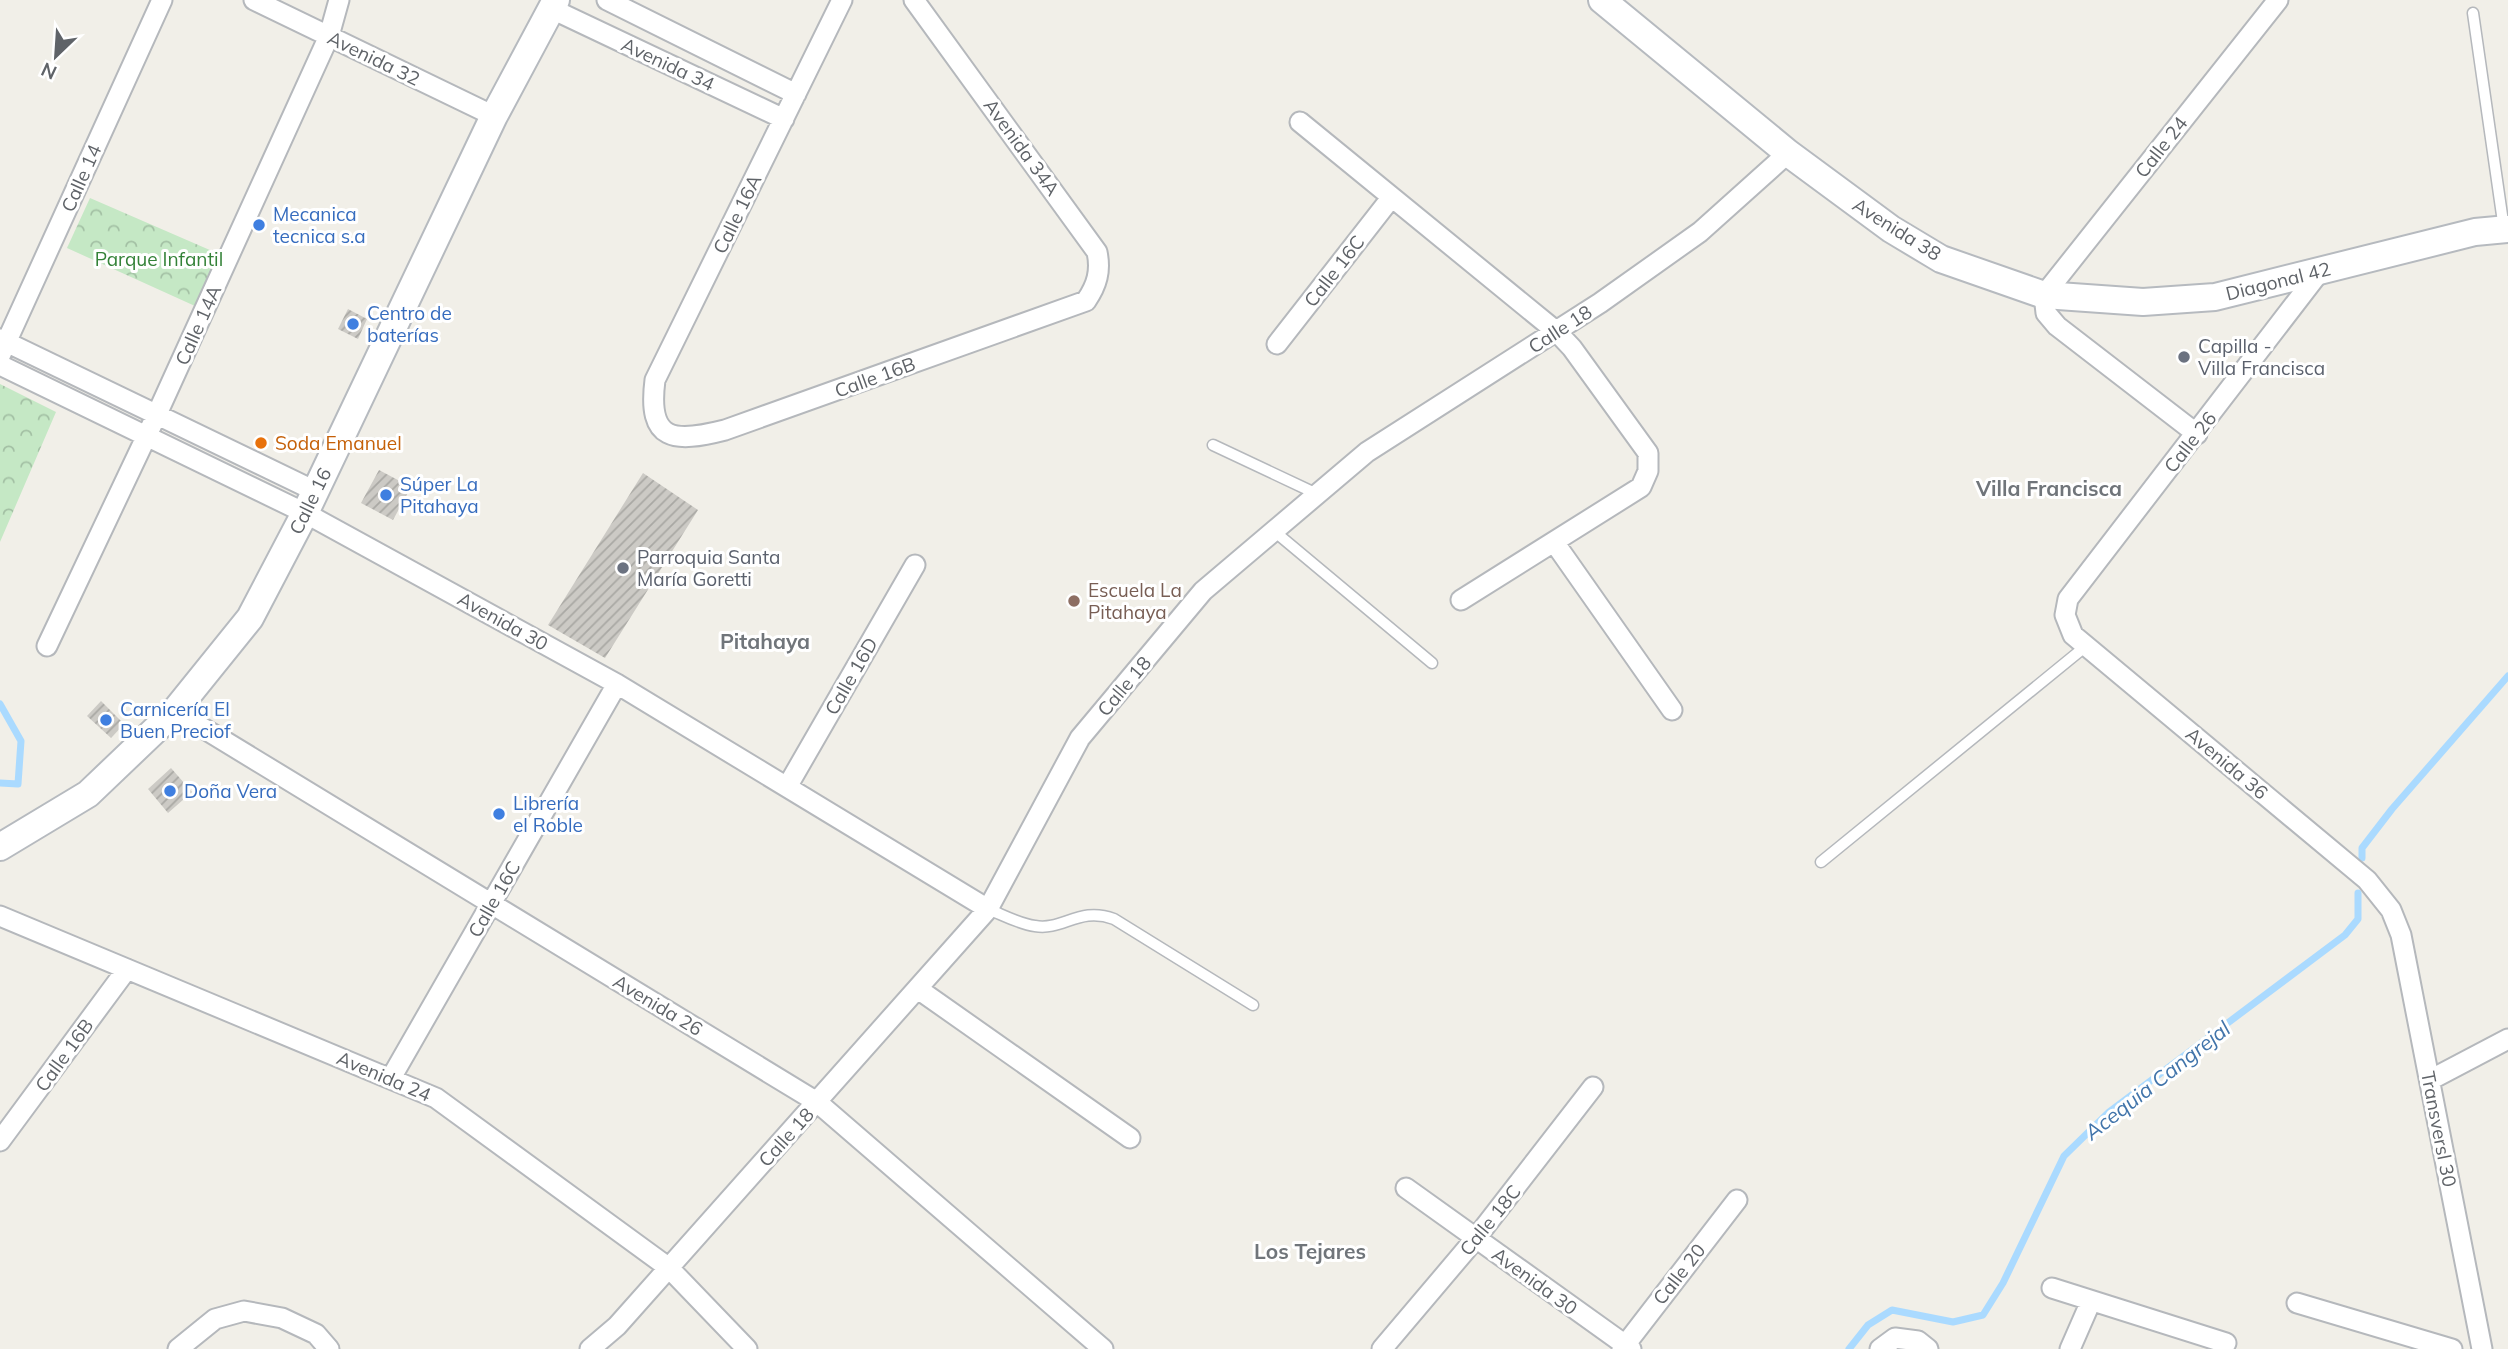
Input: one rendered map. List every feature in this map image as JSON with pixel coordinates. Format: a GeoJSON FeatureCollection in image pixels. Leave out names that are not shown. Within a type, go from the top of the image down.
{"type":"FeatureCollection","features":[{"type":"Feature","properties":{"kind":"street","name":"Calle 14"},"geometry":{"type":"LineString","coordinates":[[2,346],[162,0]]}},
{"type":"Feature","properties":{"kind":"street","name":"Avenida 32"},"geometry":{"type":"LineString","coordinates":[[254,0],[494,116]]}},
{"type":"Feature","properties":{"kind":"street","name":"Calle 14A"},"geometry":{"type":"LineString","coordinates":[[47,646],[147,436],[329,36],[339,0]]}},
{"type":"Feature","properties":{"kind":"street","name":"Avenida 34"},"geometry":{"type":"LineString","coordinates":[[607,0],[796,94]]}},
{"type":"Feature","properties":{"kind":"street","name":"Calle 16A"},"geometry":{"type":"LineString","coordinates":[[662,429],[654,418],[652,402],[655,380],[842,0]]}},
{"type":"Feature","properties":{"kind":"street","name":"Avenida 34A"},"geometry":{"type":"LineString","coordinates":[[914,0],[1097,252],[1098,276],[1086,301]]}},
{"type":"Feature","properties":{"kind":"street","name":"Avenida 38"},"geometry":{"type":"LineString","coordinates":[[1602,0],[1788,153],[1891,229],[1941,258],[2045,295]]}},
{"type":"Feature","properties":{"kind":"street","name":"Calle 24"},"geometry":{"type":"LineString","coordinates":[[2045,295],[2277,0]]}},
{"type":"Feature","properties":{"kind":"street","name":"Avenida 34"},"geometry":{"type":"LineString","coordinates":[[554,4],[784,119]]}},
{"type":"Feature","properties":{"kind":"street","name":"Calle 16"},"geometry":{"type":"LineString","coordinates":[[0,848],[88,794],[176,711],[250,618],[310,502],[494,116],[554,4]]}},
{"type":"Feature","properties":{"kind":"street"},"geometry":{"type":"LineString","coordinates":[[1300,122],[1557,332],[1572,348],[1647,453],[1648,471],[1641,487],[1461,600]]}},
{"type":"Feature","properties":{"kind":"street","name":"Calle 18"},"geometry":{"type":"LineString","coordinates":[[590,1349],[617,1326],[989,909],[1080,738],[1203,591],[1367,452],[1557,332],[1700,232],[1788,153]]}},
{"type":"Feature","properties":{"kind":"street","name":"Calle 16C"},"geometry":{"type":"LineString","coordinates":[[1277,344],[1391,198]]}},
{"type":"Feature","properties":{"kind":"street","name":"Diagonal 42"},"geometry":{"type":"LineString","coordinates":[[2045,295],[2143,302],[2215,297],[2475,232],[2506,229]]}},
{"type":"Feature","properties":{"kind":"street","name":"Calle 26"},"geometry":{"type":"LineString","coordinates":[[2066,615],[2068,599],[2321,270]]}},
{"type":"Feature","properties":{"kind":"street"},"geometry":{"type":"LineString","coordinates":[[2045,295],[2046,313],[2057,327],[2197,433]]}},
{"type":"Feature","properties":{"kind":"street","name":"Calle 16B"},"geometry":{"type":"LineString","coordinates":[[662,429],[681,437],[702,436],[725,430],[1086,301]]}},
{"type":"Feature","properties":{"kind":"street","name":"Avenida 30"},"geometry":{"type":"LineString","coordinates":[[2,346],[157,414],[617,684],[989,909]]}},
{"type":"Feature","properties":{"kind":"street","name":"Avenida 30"},"geometry":{"type":"LineString","coordinates":[[0,365],[147,436],[310,502]]}},
{"type":"Feature","properties":{"kind":"street"},"geometry":{"type":"LineString","coordinates":[[1554,542],[1672,710]]}},
{"type":"Feature","properties":{"kind":"street","name":"Calle 16D"},"geometry":{"type":"LineString","coordinates":[[787,787],[915,565]]}},
{"type":"Feature","properties":{"kind":"street","name":"Avenida 36"},"geometry":{"type":"LineString","coordinates":[[2066,615],[2073,635],[2367,880],[2391,910]]}},
{"type":"Feature","properties":{"kind":"street","name":"Calle 16C"},"geometry":{"type":"LineString","coordinates":[[391,1078],[617,684]]}},
{"type":"Feature","properties":{"kind":"street","name":"Avenida 26"},"geometry":{"type":"LineString","coordinates":[[176,711],[817,1101],[1103,1349]]}},
{"type":"Feature","properties":{"kind":"street","name":"Transversl 30"},"geometry":{"type":"LineString","coordinates":[[2391,910],[2401,935],[2482,1349]]}},
{"type":"Feature","properties":{"kind":"street","name":"Avenida 24"},"geometry":{"type":"LineString","coordinates":[[0,916],[436,1098],[668,1268],[747,1349]]}},
{"type":"Feature","properties":{"kind":"street","name":"Calle 16B"},"geometry":{"type":"LineString","coordinates":[[0,1141],[127,969]]}},
{"type":"Feature","properties":{"kind":"street"},"geometry":{"type":"LineString","coordinates":[[918,989],[1130,1138]]}},
{"type":"Feature","properties":{"kind":"street"},"geometry":{"type":"LineString","coordinates":[[2430,1080],[2508,1039]]}},
{"type":"Feature","properties":{"kind":"street","name":"Calle 18C"},"geometry":{"type":"LineString","coordinates":[[1382,1349],[1476,1238],[1593,1087]]}},
{"type":"Feature","properties":{"kind":"street","name":"Avenida 30"},"geometry":{"type":"LineString","coordinates":[[1406,1188],[1626,1348]]}},
{"type":"Feature","properties":{"kind":"street","name":"Calle 20"},"geometry":{"type":"LineString","coordinates":[[1626,1348],[1737,1200]]}},
{"type":"Feature","properties":{"kind":"street"},"geometry":{"type":"LineString","coordinates":[[2052,1289],[2226,1343]]}},
{"type":"Feature","properties":{"kind":"street"},"geometry":{"type":"LineString","coordinates":[[2070,1349],[2091,1301]]}},
{"type":"Feature","properties":{"kind":"street"},"geometry":{"type":"LineString","coordinates":[[2297,1303],[2452,1349]]}},
{"type":"Feature","properties":{"kind":"street"},"geometry":{"type":"LineString","coordinates":[[178,1349],[215,1319],[244,1311],[282,1318],[316,1334],[329,1349]]}},
{"type":"Feature","properties":{"kind":"street"},"geometry":{"type":"LineString","coordinates":[[1887,1343],[1918,1341],[1928,1349]]}},
{"type":"Feature","properties":{"kind":"lane"},"geometry":{"type":"LineString","coordinates":[[2473,13],[2506,229]]}},
{"type":"Feature","properties":{"kind":"lane"},"geometry":{"type":"LineString","coordinates":[[1213,445],[1318,494]]}},
{"type":"Feature","properties":{"kind":"lane"},"geometry":{"type":"LineString","coordinates":[[1274,531],[1432,663]]}},
{"type":"Feature","properties":{"kind":"lane"},"geometry":{"type":"LineString","coordinates":[[1821,862],[2086,646]]}},
{"type":"Feature","properties":{"kind":"lane"},"geometry":{"type":"LineString","coordinates":[[989,909],[1035,926],[1052,926],[1075,917],[1100,913],[1253,1005]]}},
{"type":"Feature","properties":{"kind":"green space","name":"Parque Infantil"},"geometry":{"type":"Polygon","coordinates":[[[90,198],[219,254],[195,306],[67,248],[90,198]]]}},
{"type":"Feature","properties":{"kind":"green space"},"geometry":{"type":"Polygon","coordinates":[[[0,384],[56,412],[0,542],[0,384]]]}},
{"type":"Feature","properties":{"kind":"building","name":"Centro de baterías"},"geometry":{"type":"Polygon","coordinates":[[[348,309],[367,319],[358,339],[338,329],[348,309]]]}},
{"type":"Feature","properties":{"kind":"building","name":"Súper La Pitahaya"},"geometry":{"type":"Polygon","coordinates":[[[379,470],[411,487],[393,520],[361,503],[379,470]]]}},
{"type":"Feature","properties":{"kind":"building","name":"Parroquia Santa María Goretti"},"geometry":{"type":"Polygon","coordinates":[[[643,473],[698,510],[605,658],[548,625],[643,473]]]}},
{"type":"Feature","properties":{"kind":"building","name":"Carnicería El Buen Preciof"},"geometry":{"type":"Polygon","coordinates":[[[101,701],[124,724],[111,738],[87,716],[101,701]]]}},
{"type":"Feature","properties":{"kind":"building","name":"Doña Vera"},"geometry":{"type":"Polygon","coordinates":[[[171,768],[192,792],[168,813],[148,789],[171,768]]]}},
{"type":"Feature","properties":{"kind":"waterway","name":"Acequia Cangrejal"},"geometry":{"type":"LineString","coordinates":[[2362,858],[2362,848],[2392,809],[2508,676]]}},
{"type":"Feature","properties":{"kind":"waterway"},"geometry":{"type":"LineString","coordinates":[[0,704],[21,741],[18,784],[0,783]]}},
{"type":"Feature","properties":{"kind":"waterway","name":"Acequia Cangrejal"},"geometry":{"type":"LineString","coordinates":[[1849,1349],[1868,1325],[1892,1310],[1953,1322],[1983,1315],[2003,1283],[2064,1156],[2109,1112],[2345,935],[2358,919],[2358,893]]}},
{"type":"Feature","properties":{"kind":"place","name":"Mecanica tecnica s.a"},"geometry":{"type":"Point","coordinates":[259,225]}},
{"type":"Feature","properties":{"kind":"place","name":"Centro de baterías"},"geometry":{"type":"Point","coordinates":[353,324]}},
{"type":"Feature","properties":{"kind":"place","name":"Capilla - Villa Francisca"},"geometry":{"type":"Point","coordinates":[2184,357]}},
{"type":"Feature","properties":{"kind":"place","name":"Soda Emanuel"},"geometry":{"type":"Point","coordinates":[261,443]}},
{"type":"Feature","properties":{"kind":"place","name":"Súper La Pitahaya"},"geometry":{"type":"Point","coordinates":[386,495]}},
{"type":"Feature","properties":{"kind":"place","name":"Parroquia Santa María Goretti"},"geometry":{"type":"Point","coordinates":[623,568]}},
{"type":"Feature","properties":{"kind":"place","name":"Escuela La Pitahaya"},"geometry":{"type":"Point","coordinates":[1074,601]}},
{"type":"Feature","properties":{"kind":"place","name":"Carnicería El Buen Preciof"},"geometry":{"type":"Point","coordinates":[106,720]}},
{"type":"Feature","properties":{"kind":"place","name":"Doña Vera"},"geometry":{"type":"Point","coordinates":[170,791]}},
{"type":"Feature","properties":{"kind":"place","name":"Librería el Roble"},"geometry":{"type":"Point","coordinates":[499,814]}},
{"type":"Feature","properties":{"kind":"district","name":"Villa Francisca"},"geometry":{"type":"Point","coordinates":[2049,488]}},
{"type":"Feature","properties":{"kind":"district","name":"Pitahaya"},"geometry":{"type":"Point","coordinates":[765,641]}},
{"type":"Feature","properties":{"kind":"district","name":"Los Tejares"},"geometry":{"type":"Point","coordinates":[1310,1251]}}]}
